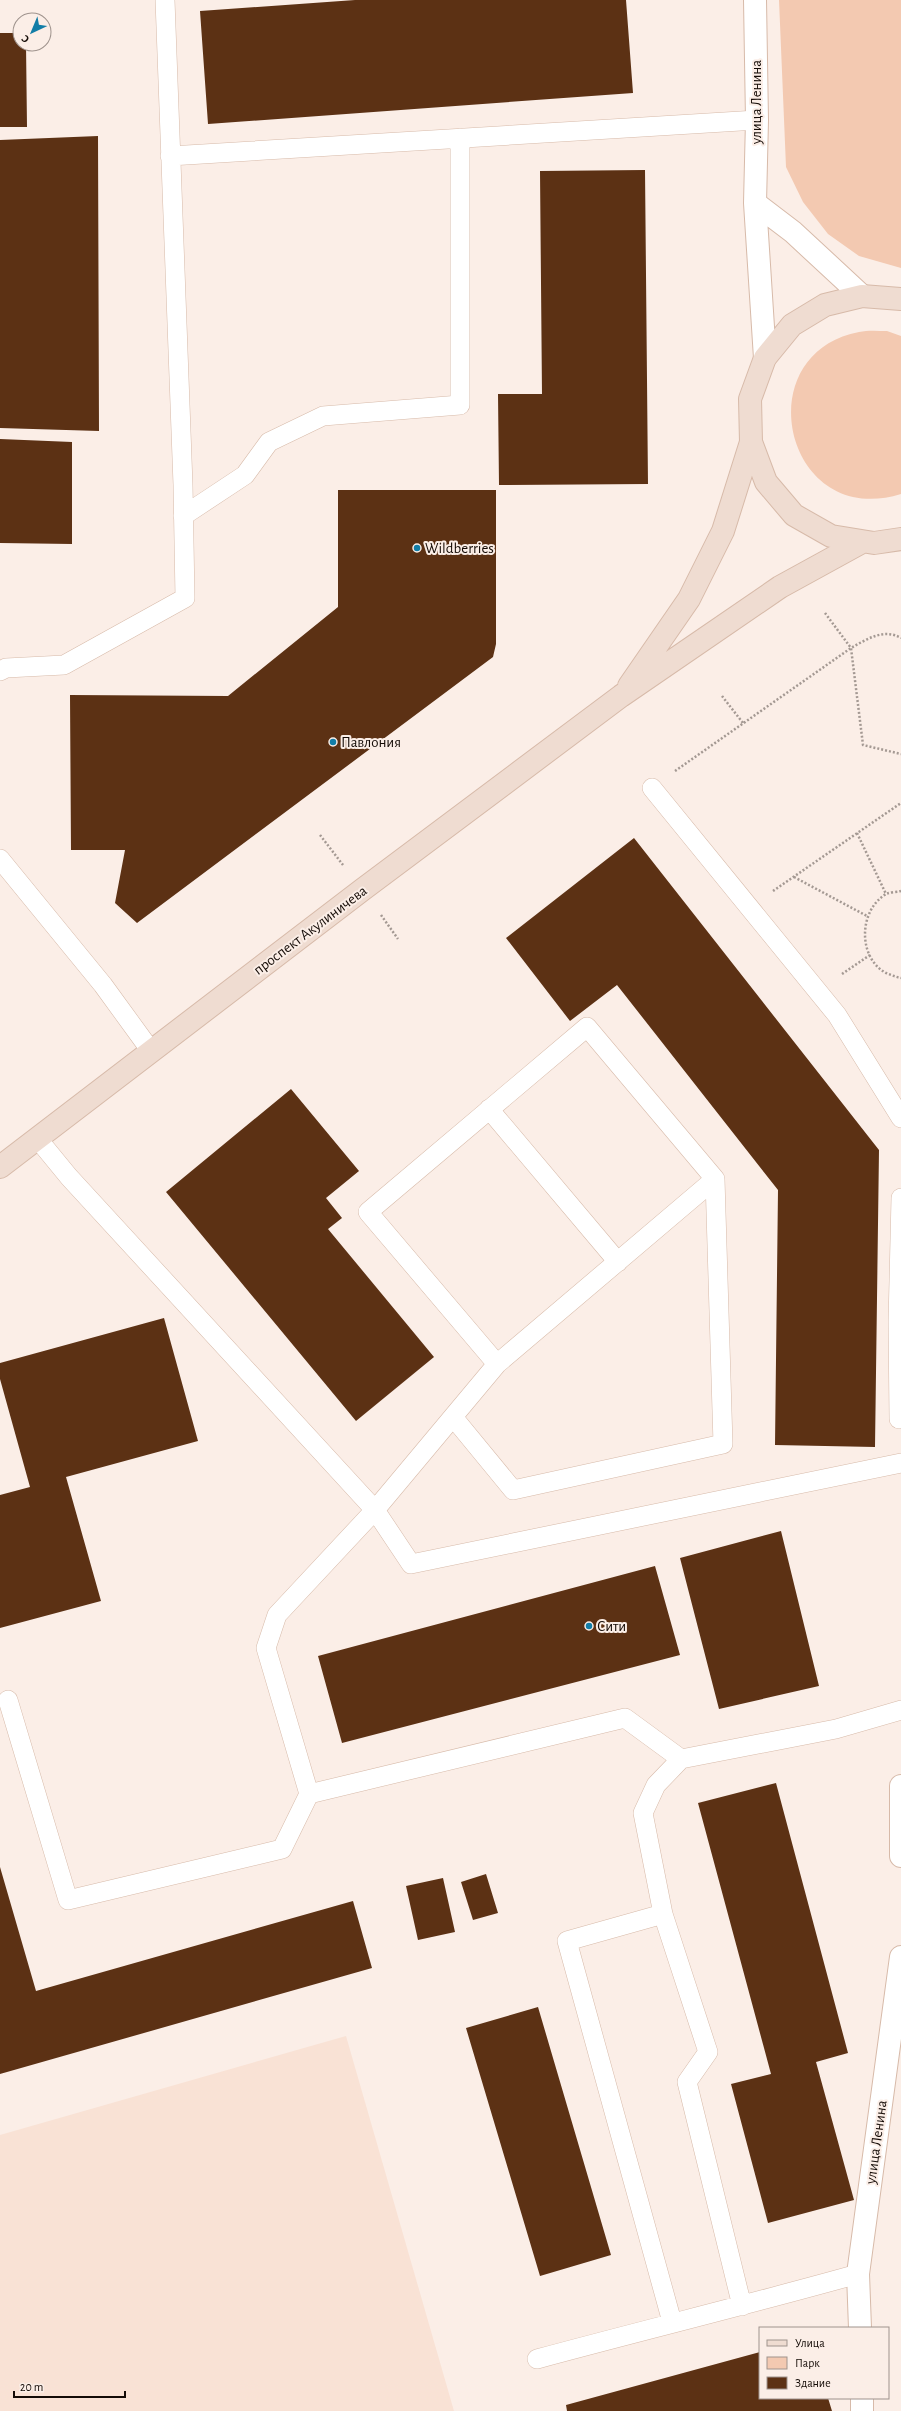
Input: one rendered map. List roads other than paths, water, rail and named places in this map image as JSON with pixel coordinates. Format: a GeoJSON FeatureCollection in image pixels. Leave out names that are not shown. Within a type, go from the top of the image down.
{"type":"FeatureCollection","features":[{"type":"Feature","properties":{"kind":"main road"},"geometry":{"type":"LineString","coordinates":[[621,696],[689,599],[724,531],[751,442],[750,399],[764,358],[792,325],[825,305],[862,296],[901,299]]}},
{"type":"Feature","properties":{"kind":"main road"},"geometry":{"type":"LineString","coordinates":[[751,442],[766,482],[794,515],[831,536],[874,544],[901,539]]}},
{"type":"Feature","properties":{"kind":"main road","name":"проспект Акулиничева"},"geometry":{"type":"LineString","coordinates":[[0,1167],[621,696],[780,587],[862,542]]}},
{"type":"Feature","properties":{"kind":"street","name":"улица Ленина"},"geometry":{"type":"LineString","coordinates":[[755,0],[757,120],[755,203],[764,358]]}},
{"type":"Feature","properties":{"kind":"street"},"geometry":{"type":"LineString","coordinates":[[755,203],[793,232],[862,296]]}},
{"type":"Feature","properties":{"kind":"street"},"geometry":{"type":"LineString","coordinates":[[901,1786],[901,1856]]}},
{"type":"Feature","properties":{"kind":"street","name":"улица Ленина"},"geometry":{"type":"LineString","coordinates":[[860,2327],[858,2274],[901,1957]]}},
{"type":"Feature","properties":{"kind":"street"},"geometry":{"type":"LineString","coordinates":[[862,2399],[862,2411]]}},
{"type":"Feature","properties":{"kind":"lane"},"geometry":{"type":"LineString","coordinates":[[0,671],[6,668],[64,665],[185,598],[165,0]]}},
{"type":"Feature","properties":{"kind":"lane"},"geometry":{"type":"LineString","coordinates":[[170,156],[757,120]]}},
{"type":"Feature","properties":{"kind":"lane"},"geometry":{"type":"LineString","coordinates":[[183,516],[245,476],[269,442],[323,416],[460,405],[460,138]]}},
{"type":"Feature","properties":{"kind":"lane"},"geometry":{"type":"LineString","coordinates":[[652,788],[837,1015],[901,1118]]}},
{"type":"Feature","properties":{"kind":"lane"},"geometry":{"type":"LineString","coordinates":[[0,859],[103,985],[151,1051]]}},
{"type":"Feature","properties":{"kind":"lane"},"geometry":{"type":"LineString","coordinates":[[453,1417],[513,1490],[723,1444],[715,1179],[587,1027],[368,1212],[497,1364]]}},
{"type":"Feature","properties":{"kind":"lane"},"geometry":{"type":"LineString","coordinates":[[489,1109],[618,1262]]}},
{"type":"Feature","properties":{"kind":"lane"},"geometry":{"type":"LineString","coordinates":[[37,1138],[69,1177],[375,1510],[411,1564],[901,1463]]}},
{"type":"Feature","properties":{"kind":"lane"},"geometry":{"type":"LineString","coordinates":[[8,1700],[68,1900],[282,1849],[309,1794],[266,1648],[277,1615],[375,1510],[497,1364],[715,1179]]}},
{"type":"Feature","properties":{"kind":"lane"},"geometry":{"type":"LineString","coordinates":[[899,1419],[898,1322],[901,1198]]}},
{"type":"Feature","properties":{"kind":"lane"},"geometry":{"type":"LineString","coordinates":[[742,2306],[688,2082],[708,2052],[663,1914],[643,1813],[656,1785],[680,1759],[836,1729],[901,1710]]}},
{"type":"Feature","properties":{"kind":"lane"},"geometry":{"type":"LineString","coordinates":[[309,1794],[625,1718],[680,1759]]}},
{"type":"Feature","properties":{"kind":"lane"},"geometry":{"type":"LineString","coordinates":[[663,1914],[567,1941],[672,2322]]}},
{"type":"Feature","properties":{"kind":"lane"},"geometry":{"type":"LineString","coordinates":[[537,2359],[672,2322],[742,2306],[858,2274]]}},
{"type":"Feature","properties":{"kind":"place","name":"Wildberries"},"geometry":{"type":"Point","coordinates":[417,548]}},
{"type":"Feature","properties":{"kind":"place","name":"Павлония"},"geometry":{"type":"Point","coordinates":[333,742]}},
{"type":"Feature","properties":{"kind":"place","name":"Сити"},"geometry":{"type":"Point","coordinates":[589,1626]}}]}
